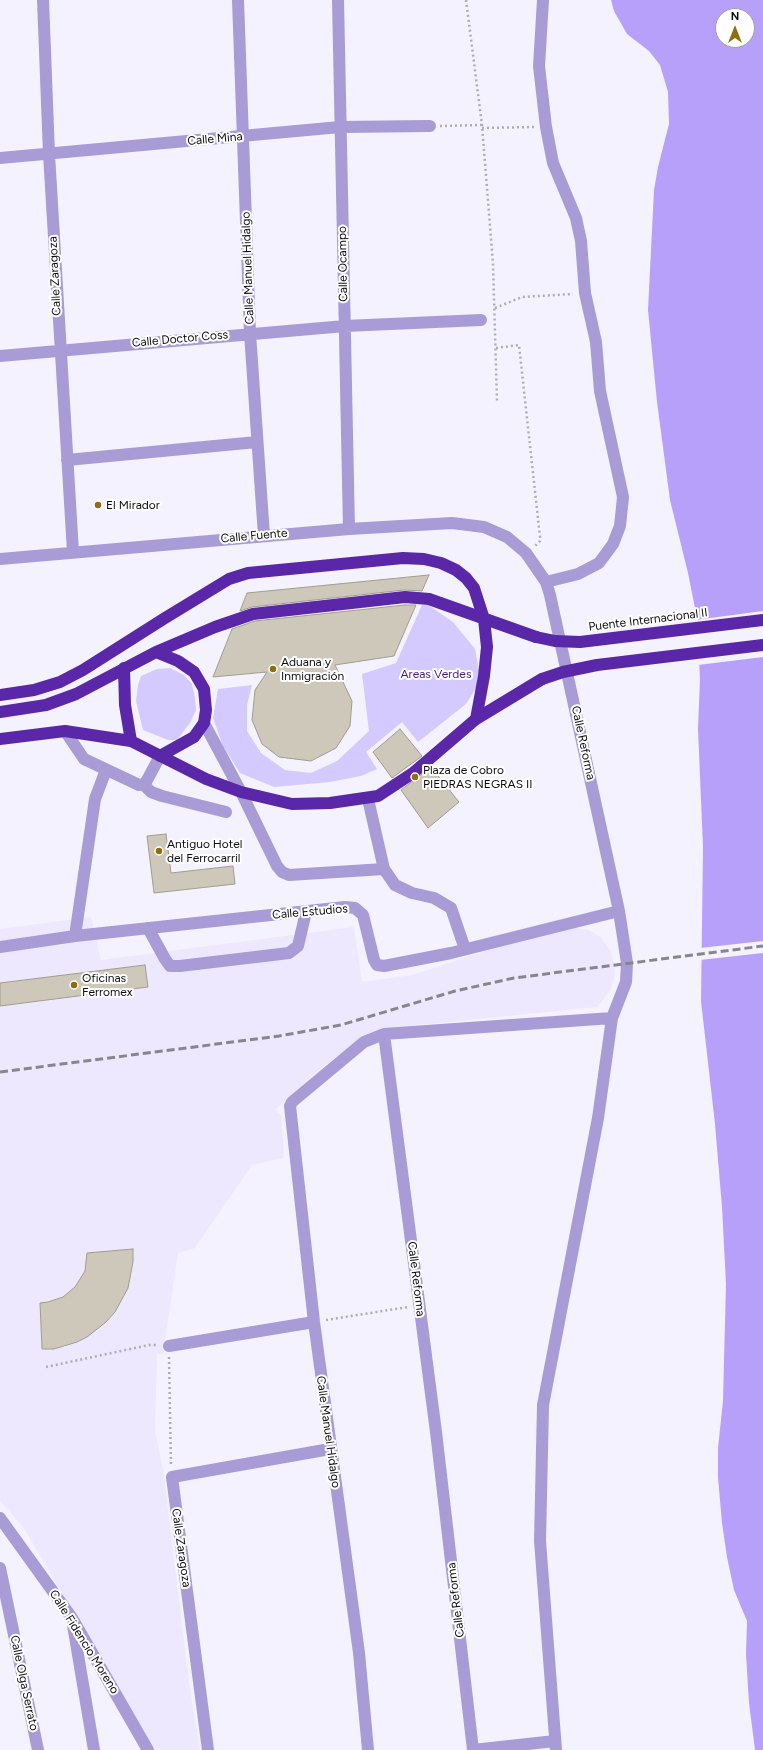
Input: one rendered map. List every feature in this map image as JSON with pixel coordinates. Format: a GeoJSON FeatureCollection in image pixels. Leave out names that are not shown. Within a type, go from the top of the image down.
{"type":"FeatureCollection","features":[{"type":"Feature","properties":{"kind":"highway"},"geometry":{"type":"LineString","coordinates":[[0,695],[34,690],[60,682],[83,670],[210,589],[229,579],[248,573],[403,558],[424,559],[441,563],[456,570],[466,578],[474,588],[484,619],[487,647],[485,669],[476,719]]}},
{"type":"Feature","properties":{"kind":"highway","name":"Puente Internacional II"},"geometry":{"type":"LineString","coordinates":[[156,652],[215,627],[253,614],[405,597],[429,598],[536,637],[555,641],[580,642],[763,620]]}},
{"type":"Feature","properties":{"kind":"highway"},"geometry":{"type":"LineString","coordinates":[[0,739],[65,731],[130,741],[206,779],[241,792],[292,804],[330,803],[368,799],[378,796],[413,773],[476,719],[542,679],[564,672],[597,665],[763,645]]}},
{"type":"Feature","properties":{"kind":"highway"},"geometry":{"type":"LineString","coordinates":[[0,712],[46,706],[76,694],[156,652],[178,660],[194,672],[204,689],[206,710],[204,723],[194,737],[160,756]]}},
{"type":"Feature","properties":{"kind":"highway"},"geometry":{"type":"LineString","coordinates":[[124,668],[125,706],[130,741]]}},
{"type":"Feature","properties":{"kind":"street","name":"Calle Zaragoza"},"geometry":{"type":"LineString","coordinates":[[43,0],[48,154],[59,350],[73,552]]}},
{"type":"Feature","properties":{"kind":"street","name":"Calle Manuel Hidalgo"},"geometry":{"type":"LineString","coordinates":[[238,0],[250,333],[264,536]]}},
{"type":"Feature","properties":{"kind":"street","name":"Calle Ocampo"},"geometry":{"type":"LineString","coordinates":[[338,0],[349,529]]}},
{"type":"Feature","properties":{"kind":"street"},"geometry":{"type":"LineString","coordinates":[[543,0],[538,66],[546,126],[553,164],[576,218],[581,241],[585,293],[596,342],[600,391],[623,497],[620,526],[613,544],[599,563],[578,574],[546,582]]}},
{"type":"Feature","properties":{"kind":"street","name":"Calle Mina"},"geometry":{"type":"LineString","coordinates":[[0,158],[340,127],[430,126]]}},
{"type":"Feature","properties":{"kind":"street","name":"Calle Doctor Coss"},"geometry":{"type":"LineString","coordinates":[[0,356],[250,333],[345,326],[481,320]]}},
{"type":"Feature","properties":{"kind":"street"},"geometry":{"type":"LineString","coordinates":[[67,460],[257,442]]}},
{"type":"Feature","properties":{"kind":"street","name":"Calle Fuente"},"geometry":{"type":"LineString","coordinates":[[0,559],[349,529],[452,523],[484,527],[507,537]]}},
{"type":"Feature","properties":{"kind":"street","name":"Calle Reforma"},"geometry":{"type":"LineString","coordinates":[[507,537],[526,553],[546,582],[550,594],[619,911],[627,963],[626,982],[612,1018],[598,1118],[543,1406],[540,1541],[555,1745]]}},
{"type":"Feature","properties":{"kind":"street"},"geometry":{"type":"LineString","coordinates":[[204,723],[241,792],[277,866],[282,872],[289,875],[384,869]]}},
{"type":"Feature","properties":{"kind":"street"},"geometry":{"type":"LineString","coordinates":[[65,731],[80,755],[106,770],[138,785],[143,784]]}},
{"type":"Feature","properties":{"kind":"street"},"geometry":{"type":"LineString","coordinates":[[143,784],[160,756]]}},
{"type":"Feature","properties":{"kind":"street"},"geometry":{"type":"LineString","coordinates":[[75,936],[95,799],[106,770]]}},
{"type":"Feature","properties":{"kind":"street"},"geometry":{"type":"LineString","coordinates":[[143,784],[151,792],[162,796],[226,812]]}},
{"type":"Feature","properties":{"kind":"street"},"geometry":{"type":"LineString","coordinates":[[368,799],[384,869],[395,885],[412,893],[434,898],[451,908],[464,949]]}},
{"type":"Feature","properties":{"kind":"street","name":"Calle Estudios"},"geometry":{"type":"LineString","coordinates":[[0,947],[75,936],[345,907],[355,908],[363,915],[374,960],[378,965],[384,966],[464,949],[619,911]]}},
{"type":"Feature","properties":{"kind":"street"},"geometry":{"type":"LineString","coordinates":[[148,928],[170,966],[180,966],[289,953],[298,946],[306,912]]}},
{"type":"Feature","properties":{"kind":"street"},"geometry":{"type":"LineString","coordinates":[[384,1034],[612,1018]]}},
{"type":"Feature","properties":{"kind":"street","name":"Calle Manuel Hidalgo"},"geometry":{"type":"LineString","coordinates":[[368,1750],[359,1653],[330,1449],[290,1113],[292,1102],[364,1042],[384,1034]]}},
{"type":"Feature","properties":{"kind":"street","name":"Calle Reforma"},"geometry":{"type":"LineString","coordinates":[[384,1034],[419,1305],[473,1750]]}},
{"type":"Feature","properties":{"kind":"street"},"geometry":{"type":"LineString","coordinates":[[169,1346],[314,1322]]}},
{"type":"Feature","properties":{"kind":"street"},"geometry":{"type":"LineString","coordinates":[[172,1477],[330,1449]]}},
{"type":"Feature","properties":{"kind":"street","name":"Calle Zaragoza"},"geometry":{"type":"LineString","coordinates":[[172,1477],[208,1750]]}},
{"type":"Feature","properties":{"kind":"street","name":"Calle Fidencio Moreno"},"geometry":{"type":"LineString","coordinates":[[0,1518],[72,1618],[148,1750]]}},
{"type":"Feature","properties":{"kind":"street","name":"Calle Olga Serrato"},"geometry":{"type":"LineString","coordinates":[[0,1568],[38,1750]]}},
{"type":"Feature","properties":{"kind":"street"},"geometry":{"type":"LineString","coordinates":[[72,1618],[94,1750]]}},
{"type":"Feature","properties":{"kind":"street"},"geometry":{"type":"LineString","coordinates":[[473,1750],[555,1745]]}},
{"type":"Feature","properties":{"kind":"path"},"geometry":{"type":"LineString","coordinates":[[466,0],[482,126],[493,264],[497,401]]}},
{"type":"Feature","properties":{"kind":"path"},"geometry":{"type":"LineString","coordinates":[[430,126],[546,126]]}},
{"type":"Feature","properties":{"kind":"path"},"geometry":{"type":"LineString","coordinates":[[495,308],[522,297],[585,293]]}},
{"type":"Feature","properties":{"kind":"path"},"geometry":{"type":"LineString","coordinates":[[496,348],[519,345],[540,536],[538,544],[526,553]]}},
{"type":"Feature","properties":{"kind":"path"},"geometry":{"type":"LineString","coordinates":[[314,1322],[419,1305]]}},
{"type":"Feature","properties":{"kind":"path"},"geometry":{"type":"LineString","coordinates":[[46,1366],[149,1345],[169,1346],[172,1477]]}},
{"type":"Feature","properties":{"kind":"shaded area"},"geometry":{"type":"Polygon","coordinates":[[[611,0],[763,0],[763,1750],[755,1750],[749,1703],[746,1654],[747,1621],[734,1590],[727,1557],[718,1478],[718,1448],[723,1401],[726,1284],[722,1207],[715,1124],[701,1001],[703,847],[698,729],[700,679],[698,635],[695,608],[688,573],[670,500],[657,402],[648,310],[654,190],[669,124],[668,92],[660,65],[649,51],[627,34],[614,11],[611,0]]]}},
{"type":"Feature","properties":{"kind":"shaded area"},"geometry":{"type":"Polygon","coordinates":[[[91,917],[101,960],[354,927],[362,982],[412,975],[510,943],[575,928],[589,930],[602,938],[611,952],[615,970],[610,991],[597,1007],[388,1028],[345,1050],[315,1073],[275,1110],[281,1115],[284,1158],[252,1165],[195,1248],[178,1253],[163,1354],[157,1354],[155,1431],[163,1469],[189,1683],[200,1750],[156,1750],[23,1527],[0,1501],[0,929],[91,917]]]}},
{"type":"Feature","properties":{"kind":"green space","name":"Areas Verdes"},"geometry":{"type":"Polygon","coordinates":[[[422,605],[428,605],[453,622],[475,649],[481,680],[466,704],[418,742],[402,722],[366,752],[377,769],[361,776],[330,782],[274,787],[240,773],[223,746],[213,718],[218,689],[252,685],[247,705],[247,731],[261,753],[285,770],[311,773],[337,761],[369,731],[362,674],[396,663],[422,605]]]}},
{"type":"Feature","properties":{"kind":"green space"},"geometry":{"type":"Polygon","coordinates":[[[170,668],[184,675],[192,684],[195,698],[196,710],[190,723],[177,740],[168,740],[143,730],[136,701],[141,676],[157,669],[170,668]]]}},
{"type":"Feature","properties":{"kind":"pier"},"geometry":{"type":"Polygon","coordinates":[[[763,611],[763,657],[698,665],[695,620],[763,611]]]}},
{"type":"Feature","properties":{"kind":"pier"},"geometry":{"type":"Polygon","coordinates":[[[763,941],[763,953],[700,960],[700,948],[763,941]]]}},
{"type":"Feature","properties":{"kind":"building"},"geometry":{"type":"Polygon","coordinates":[[[429,575],[422,591],[404,590],[252,607],[240,611],[247,593],[429,575]]]}},
{"type":"Feature","properties":{"kind":"building","name":"Aduana y Inmigración"},"geometry":{"type":"Polygon","coordinates":[[[416,605],[394,656],[335,665],[352,701],[350,726],[336,748],[311,761],[279,757],[262,744],[252,720],[255,690],[267,672],[213,677],[232,629],[255,621],[416,605]]]}},
{"type":"Feature","properties":{"kind":"building"},"geometry":{"type":"Polygon","coordinates":[[[400,729],[422,756],[392,778],[373,752],[400,729]]]}},
{"type":"Feature","properties":{"kind":"building"},"geometry":{"type":"Polygon","coordinates":[[[431,767],[459,802],[428,828],[401,790],[431,767]]]}},
{"type":"Feature","properties":{"kind":"building","name":"Antiguo Hotel del Ferrocarril"},"geometry":{"type":"Polygon","coordinates":[[[166,834],[171,873],[233,866],[235,884],[154,893],[147,836],[166,834]]]}},
{"type":"Feature","properties":{"kind":"building","name":"Oficinas Ferromex"},"geometry":{"type":"Polygon","coordinates":[[[145,965],[148,987],[0,1006],[0,983],[145,965]]]}},
{"type":"Feature","properties":{"kind":"building"},"geometry":{"type":"Polygon","coordinates":[[[133,1249],[133,1262],[128,1288],[115,1312],[106,1322],[87,1337],[77,1342],[54,1349],[42,1349],[40,1303],[63,1297],[75,1287],[85,1271],[87,1253],[133,1249]]]}},
{"type":"Feature","properties":{"kind":"railway"},"geometry":{"type":"LineString","coordinates":[[0,1072],[279,1036],[341,1025],[455,991],[514,978],[763,946]]}},
{"type":"Feature","properties":{"kind":"place","name":"El Mirador"},"geometry":{"type":"Point","coordinates":[98,505]}},
{"type":"Feature","properties":{"kind":"place","name":"Aduana y Inmigración"},"geometry":{"type":"Point","coordinates":[273,669]}},
{"type":"Feature","properties":{"kind":"place","name":"Plaza de Cobro PIEDRAS NEGRAS II"},"geometry":{"type":"Point","coordinates":[415,777]}},
{"type":"Feature","properties":{"kind":"place","name":"Antiguo Hotel del Ferrocarril"},"geometry":{"type":"Point","coordinates":[159,851]}},
{"type":"Feature","properties":{"kind":"place","name":"Oficinas Ferromex"},"geometry":{"type":"Point","coordinates":[74,985]}}]}
